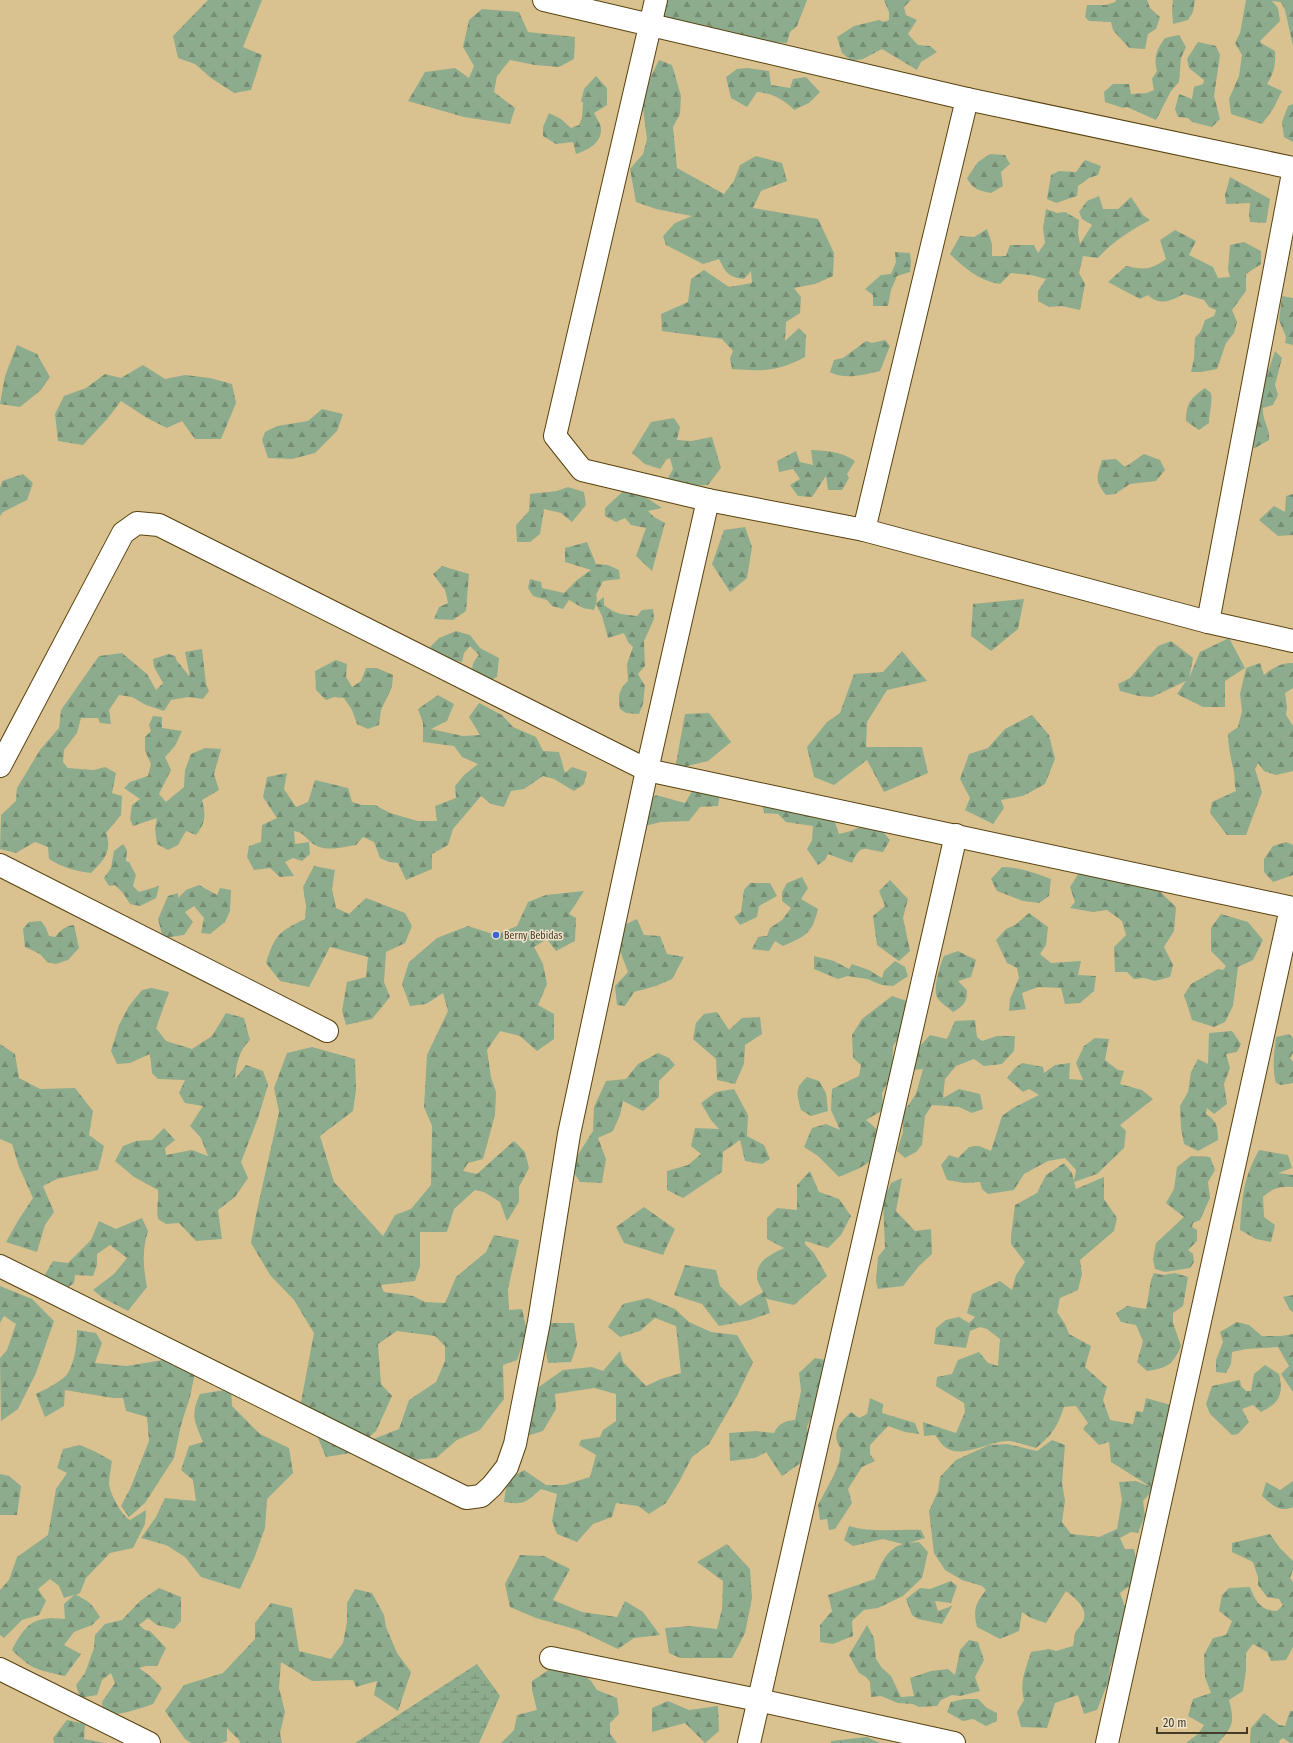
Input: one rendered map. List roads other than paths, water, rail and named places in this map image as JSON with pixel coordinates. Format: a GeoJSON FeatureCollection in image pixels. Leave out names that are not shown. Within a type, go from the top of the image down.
{"type":"FeatureCollection","features":[{"type":"Feature","properties":{"kind":"street"},"geometry":{"type":"LineString","coordinates":[[544,0],[967,99],[1293,168]]}},
{"type":"Feature","properties":{"kind":"street"},"geometry":{"type":"LineString","coordinates":[[656,0],[555,436],[582,470],[708,500],[864,530],[1208,622],[1293,641]]}},
{"type":"Feature","properties":{"kind":"street"},"geometry":{"type":"LineString","coordinates":[[864,530],[967,99]]}},
{"type":"Feature","properties":{"kind":"street"},"geometry":{"type":"LineString","coordinates":[[1208,622],[1293,173]]}},
{"type":"Feature","properties":{"kind":"street"},"geometry":{"type":"LineString","coordinates":[[0,1266],[466,1498],[481,1496],[492,1486],[507,1467],[515,1444],[540,1322],[569,1134],[647,770],[708,500]]}},
{"type":"Feature","properties":{"kind":"street"},"geometry":{"type":"LineString","coordinates":[[0,766],[123,533],[136,523],[159,525],[647,770],[1292,908],[1107,1743]]}},
{"type":"Feature","properties":{"kind":"street"},"geometry":{"type":"LineString","coordinates":[[749,1743],[956,835]]}},
{"type":"Feature","properties":{"kind":"street"},"geometry":{"type":"LineString","coordinates":[[0,864],[327,1031]]}},
{"type":"Feature","properties":{"kind":"street"},"geometry":{"type":"LineString","coordinates":[[551,1658],[758,1700],[954,1743]]}},
{"type":"Feature","properties":{"kind":"street"},"geometry":{"type":"LineString","coordinates":[[0,1669],[149,1743]]}},
{"type":"Feature","properties":{"kind":"place","name":"Berny Bebidas"},"geometry":{"type":"Point","coordinates":[496,935]}}]}
